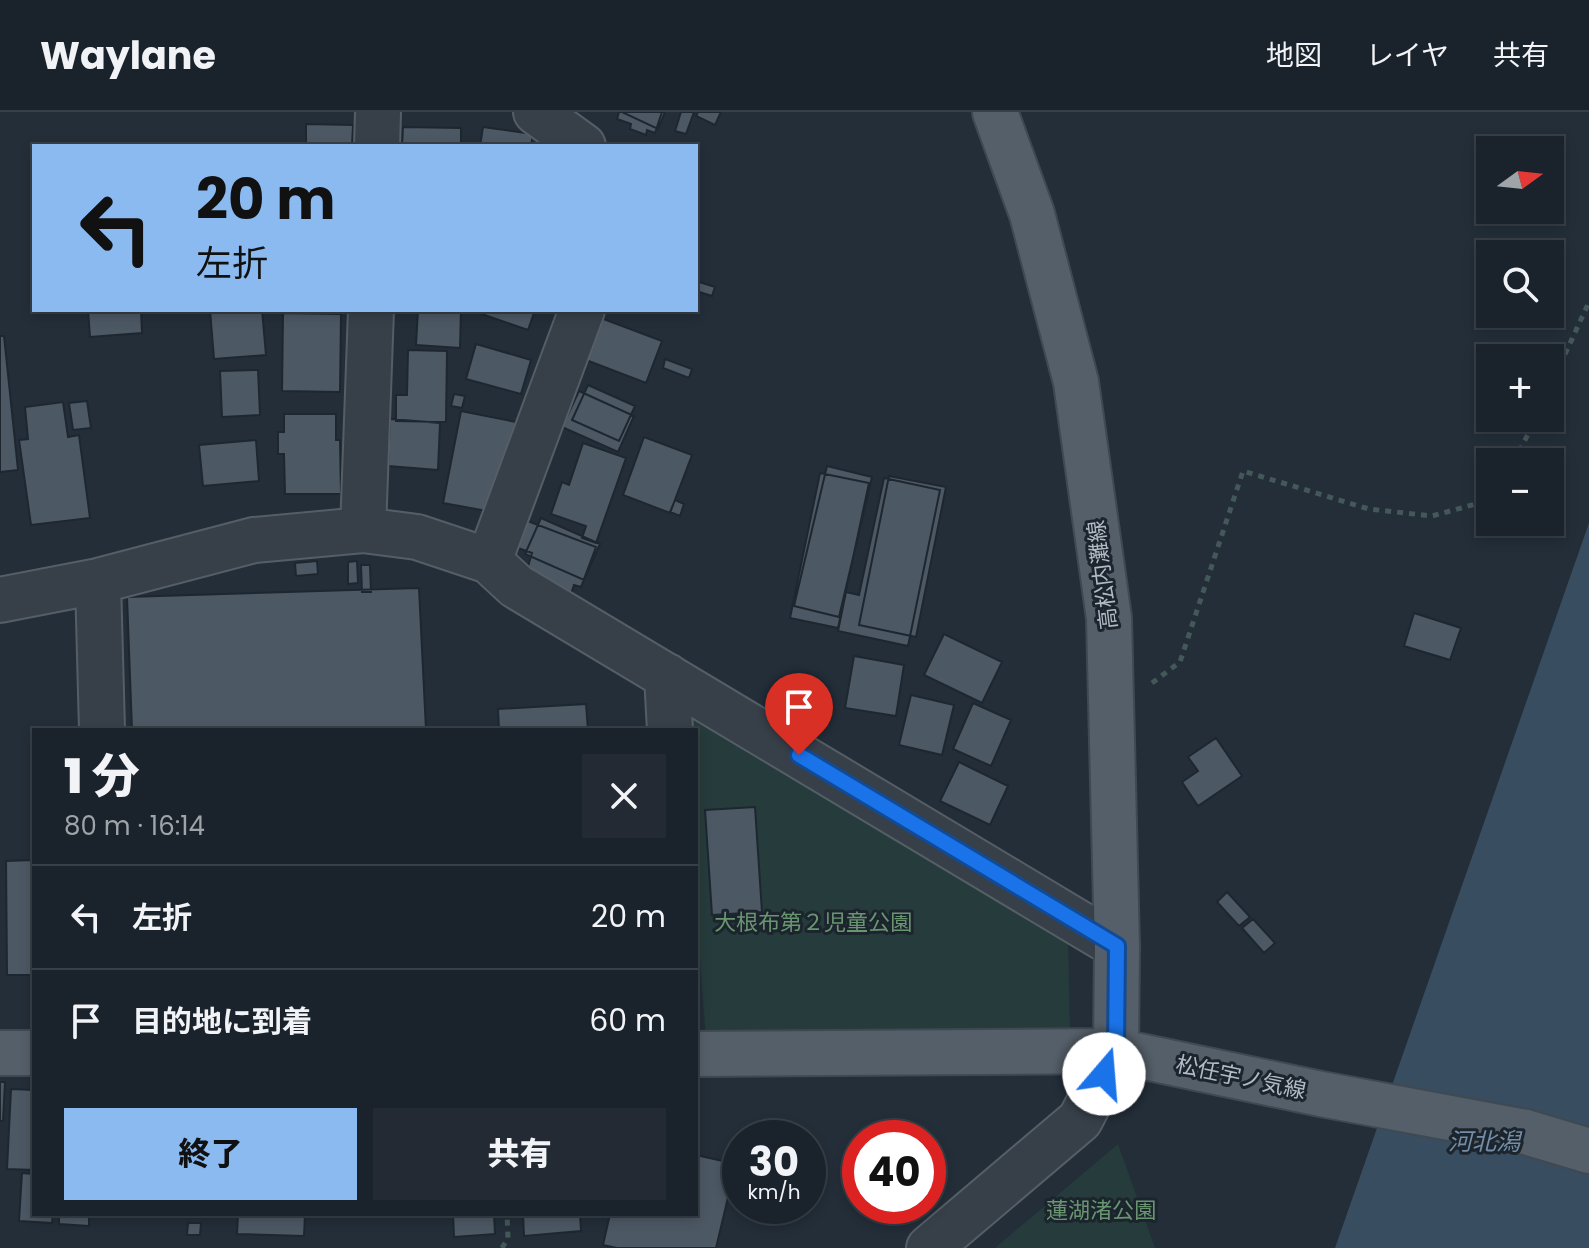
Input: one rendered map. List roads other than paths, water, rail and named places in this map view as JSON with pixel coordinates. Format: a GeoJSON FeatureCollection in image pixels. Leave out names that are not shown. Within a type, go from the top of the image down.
{"type":"FeatureCollection","features":[{"type":"Feature","properties":{"kind":"main road","name":"高松内灘線"},"geometry":{"type":"LineString","coordinates":[[995,112],[1032,214],[1076,382],[1109,618],[1117,946],[1116,1051]]}},
{"type":"Feature","properties":{"kind":"main road","name":"松任宇ノ気線"},"geometry":{"type":"LineString","coordinates":[[698,1054],[1116,1051],[1321,1094],[1526,1132],[1589,1151]]}},
{"type":"Feature","properties":{"kind":"main road"},"geometry":{"type":"LineString","coordinates":[[0,1053],[32,1053]]}},
{"type":"Feature","properties":{"kind":"street"},"geometry":{"type":"LineString","coordinates":[[377,144],[378,112]]}},
{"type":"Feature","properties":{"kind":"street"},"geometry":{"type":"LineString","coordinates":[[536,112],[580,144]]}},
{"type":"Feature","properties":{"kind":"street"},"geometry":{"type":"LineString","coordinates":[[363,530],[371,312]]}},
{"type":"Feature","properties":{"kind":"street"},"geometry":{"type":"LineString","coordinates":[[489,561],[581,312]]}},
{"type":"Feature","properties":{"kind":"street"},"geometry":{"type":"LineString","coordinates":[[0,600],[98,581],[254,540],[363,530],[417,537],[489,561],[516,586],[1117,946]]}},
{"type":"Feature","properties":{"kind":"street"},"geometry":{"type":"LineString","coordinates":[[98,581],[102,728]]}},
{"type":"Feature","properties":{"kind":"street"},"geometry":{"type":"LineString","coordinates":[[667,676],[670,728]]}},
{"type":"Feature","properties":{"kind":"street"},"geometry":{"type":"LineString","coordinates":[[929,1248],[1080,1120],[1116,1051]]}},
{"type":"Feature","properties":{"kind":"water","name":"河北潟"},"geometry":{"type":"Polygon","coordinates":[[[1589,523],[1589,1248],[1335,1248],[1589,523]]]}},
{"type":"Feature","properties":{"kind":"park label","name":"大根布第２児童公園"},"geometry":{"type":"Point","coordinates":[813,922]}},
{"type":"Feature","properties":{"kind":"park label","name":"蓮湖渚公園"},"geometry":{"type":"Point","coordinates":[1101,1210]}}]}
